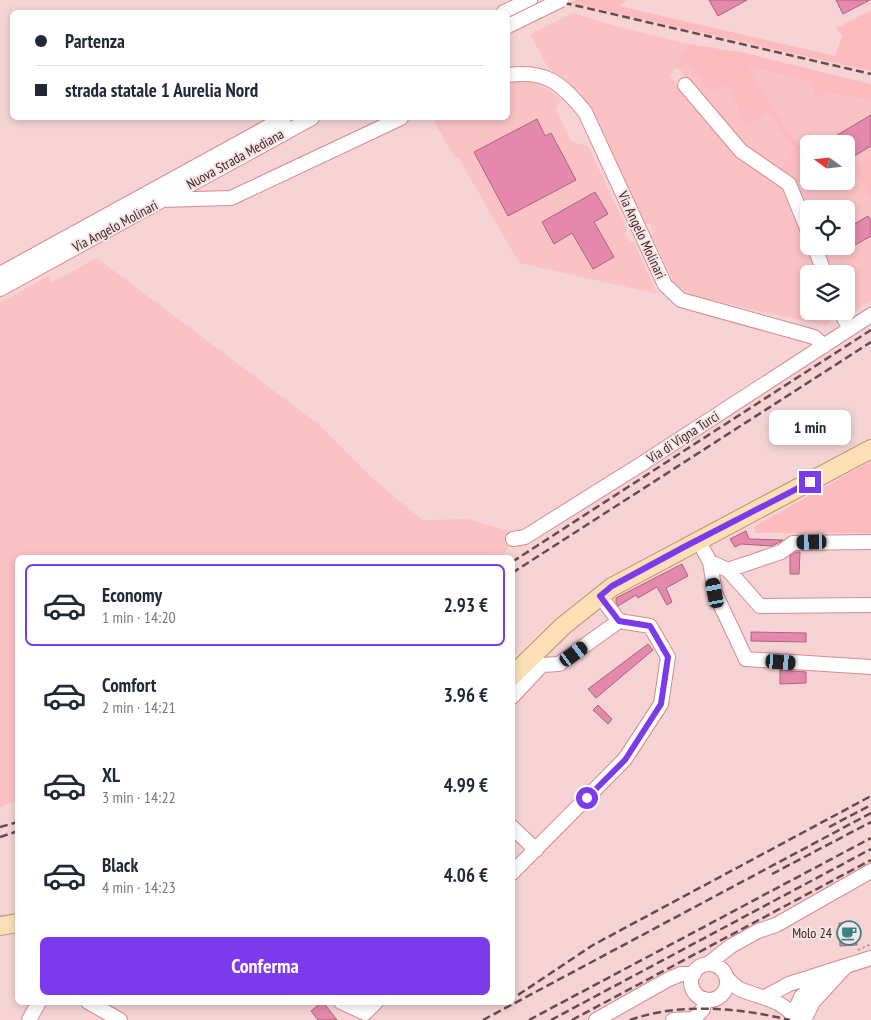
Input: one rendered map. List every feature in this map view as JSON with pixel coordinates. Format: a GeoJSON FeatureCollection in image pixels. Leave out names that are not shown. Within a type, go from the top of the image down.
{"type":"FeatureCollection","features":[{"type":"Feature","properties":{"kind":"main road"},"geometry":{"type":"LineString","coordinates":[[515,673],[562,626],[612,586],[871,449]]}},
{"type":"Feature","properties":{"kind":"main road"},"geometry":{"type":"LineString","coordinates":[[0,926],[15,924]]}},
{"type":"Feature","properties":{"kind":"street"},"geometry":{"type":"LineString","coordinates":[[508,10],[530,0]]}},
{"type":"Feature","properties":{"kind":"street"},"geometry":{"type":"LineString","coordinates":[[510,25],[561,0]]}},
{"type":"Feature","properties":{"kind":"street","name":"Via Angelo Molinari"},"geometry":{"type":"LineString","coordinates":[[510,75],[525,73],[546,77],[565,88],[585,112],[665,285],[681,300],[814,337],[824,346]]}},
{"type":"Feature","properties":{"kind":"street"},"geometry":{"type":"LineString","coordinates":[[685,85],[741,151],[789,184],[800,212]]}},
{"type":"Feature","properties":{"kind":"street","name":"Nuova Strada Mediana"},"geometry":{"type":"LineString","coordinates":[[157,195],[281,120]]}},
{"type":"Feature","properties":{"kind":"street","name":"Nuova Strada Mediana"},"geometry":{"type":"LineString","coordinates":[[157,195],[308,120]]}},
{"type":"Feature","properties":{"kind":"street","name":"Via Angelo Molinari"},"geometry":{"type":"LineString","coordinates":[[0,274],[157,195],[231,198],[396,120]]}},
{"type":"Feature","properties":{"kind":"street","name":"Via Angelo Molinari"},"geometry":{"type":"LineString","coordinates":[[0,288],[157,195]]}},
{"type":"Feature","properties":{"kind":"street","name":"Via di Vigna Turci"},"geometry":{"type":"LineString","coordinates":[[513,539],[524,537],[635,469],[871,315]]}},
{"type":"Feature","properties":{"kind":"street"},"geometry":{"type":"LineString","coordinates":[[845,320],[850,329]]}},
{"type":"Feature","properties":{"kind":"street"},"geometry":{"type":"LineString","coordinates":[[698,540],[710,562],[715,593],[746,659],[871,667]]}},
{"type":"Feature","properties":{"kind":"street"},"geometry":{"type":"LineString","coordinates":[[728,570],[781,552],[793,543],[871,542]]}},
{"type":"Feature","properties":{"kind":"street"},"geometry":{"type":"LineString","coordinates":[[710,562],[728,570],[760,606],[871,605]]}},
{"type":"Feature","properties":{"kind":"street"},"geometry":{"type":"LineString","coordinates":[[515,870],[625,760],[661,704],[668,657],[650,626],[619,621],[600,596]]}},
{"type":"Feature","properties":{"kind":"street"},"geometry":{"type":"LineString","coordinates":[[515,694],[542,666],[559,664],[619,621]]}},
{"type":"Feature","properties":{"kind":"street"},"geometry":{"type":"LineString","coordinates":[[515,830],[536,850]]}},
{"type":"Feature","properties":{"kind":"street"},"geometry":{"type":"LineString","coordinates":[[776,925],[762,940],[728,961],[725,988],[714,999],[705,999],[694,993],[693,980],[697,968],[708,964],[732,946],[758,931],[776,925],[871,871]]}},
{"type":"Feature","properties":{"kind":"street"},"geometry":{"type":"LineString","coordinates":[[765,996],[789,984],[871,958]]}},
{"type":"Feature","properties":{"kind":"street"},"geometry":{"type":"LineString","coordinates":[[708,964],[725,975],[740,990]]}},
{"type":"Feature","properties":{"kind":"street"},"geometry":{"type":"LineString","coordinates":[[798,1018],[845,967]]}},
{"type":"Feature","properties":{"kind":"street"},"geometry":{"type":"LineString","coordinates":[[798,1018],[801,997],[826,973]]}},
{"type":"Feature","properties":{"kind":"street"},"geometry":{"type":"LineString","coordinates":[[596,1020],[652,990],[676,986],[693,980]]}},
{"type":"Feature","properties":{"kind":"street"},"geometry":{"type":"LineString","coordinates":[[720,994],[740,990],[765,996],[798,1018]]}},
{"type":"Feature","properties":{"kind":"street"},"geometry":{"type":"LineString","coordinates":[[672,1020],[694,1019],[703,1009],[705,999]]}},
{"type":"Feature","properties":{"kind":"street"},"geometry":{"type":"LineString","coordinates":[[29,1020],[37,1005]]}},
{"type":"Feature","properties":{"kind":"street"},"geometry":{"type":"LineString","coordinates":[[93,1005],[120,1020]]}},
{"type":"Feature","properties":{"kind":"street"},"geometry":{"type":"LineString","coordinates":[[348,1005],[365,1013],[373,1005]]}},
{"type":"Feature","properties":{"kind":"shaded area"},"geometry":{"type":"Polygon","coordinates":[[[576,0],[627,0],[619,6],[835,56],[842,36],[836,28],[871,10],[871,71],[570,3],[576,0]]]}},
{"type":"Feature","properties":{"kind":"shaded area"},"geometry":{"type":"Polygon","coordinates":[[[573,13],[689,44],[670,77],[718,136],[744,160],[785,189],[800,228],[800,255],[811,255],[815,265],[800,265],[800,320],[831,320],[826,326],[693,296],[680,289],[673,281],[651,235],[653,232],[650,224],[645,224],[589,105],[581,93],[564,78],[548,68],[530,34],[573,13]]]}},
{"type":"Feature","properties":{"kind":"shaded area"},"geometry":{"type":"Polygon","coordinates":[[[689,44],[745,53],[871,84],[871,101],[828,93],[814,100],[812,82],[749,67],[773,108],[800,146],[800,187],[798,188],[794,180],[779,173],[794,148],[767,112],[747,126],[742,122],[729,85],[710,92],[688,63],[679,69],[675,67],[689,44]]]}},
{"type":"Feature","properties":{"kind":"shaded area"},"geometry":{"type":"Polygon","coordinates":[[[688,63],[729,85],[742,122],[767,111],[794,148],[779,173],[745,151],[700,97],[679,69],[688,63]]]}},
{"type":"Feature","properties":{"kind":"shaded area"},"geometry":{"type":"Polygon","coordinates":[[[749,67],[812,82],[828,93],[871,101],[871,156],[855,166],[855,135],[800,135],[800,146],[773,108],[749,67]]]}},
{"type":"Feature","properties":{"kind":"shaded area"},"geometry":{"type":"Polygon","coordinates":[[[510,82],[531,82],[549,90],[561,100],[556,110],[572,142],[588,146],[627,229],[625,233],[629,241],[634,242],[657,294],[519,263],[458,157],[455,158],[433,120],[510,120],[510,82]]]}},
{"type":"Feature","properties":{"kind":"shaded area"},"geometry":{"type":"Polygon","coordinates":[[[871,156],[871,199],[855,171],[855,166],[871,156]]]}},
{"type":"Feature","properties":{"kind":"shaded area"},"geometry":{"type":"Polygon","coordinates":[[[855,171],[871,199],[871,301],[855,310],[855,265],[827,265],[824,255],[855,255],[855,200],[803,200],[798,188],[800,187],[800,190],[855,190],[855,171]]]}},
{"type":"Feature","properties":{"kind":"shaded area"},"geometry":{"type":"Polygon","coordinates":[[[97,258],[317,423],[369,475],[422,520],[467,519],[508,531],[513,539],[504,555],[15,555],[15,801],[0,807],[0,303],[48,276],[52,282],[97,258]]]}},
{"type":"Feature","properties":{"kind":"shaded area"},"geometry":{"type":"Polygon","coordinates":[[[871,461],[871,533],[755,533],[755,526],[871,461]]]}},
{"type":"Feature","properties":{"kind":"building"},"geometry":{"type":"Polygon","coordinates":[[[709,0],[747,0],[718,16],[709,0]]]}},
{"type":"Feature","properties":{"kind":"building"},"geometry":{"type":"Polygon","coordinates":[[[836,0],[870,0],[843,14],[836,0]]]}},
{"type":"Feature","properties":{"kind":"building"},"geometry":{"type":"Polygon","coordinates":[[[871,115],[871,146],[855,156],[855,135],[837,135],[871,115]]]}},
{"type":"Feature","properties":{"kind":"building"},"geometry":{"type":"Polygon","coordinates":[[[537,119],[545,136],[551,133],[576,180],[508,216],[474,152],[537,119]]]}},
{"type":"Feature","properties":{"kind":"building"},"geometry":{"type":"Polygon","coordinates":[[[595,192],[608,214],[594,222],[614,257],[593,269],[572,233],[554,244],[542,222],[595,192]]]}},
{"type":"Feature","properties":{"kind":"building"},"geometry":{"type":"Polygon","coordinates":[[[868,216],[871,221],[871,236],[855,245],[855,224],[868,216]]]}},
{"type":"Feature","properties":{"kind":"building"},"geometry":{"type":"Polygon","coordinates":[[[746,531],[749,539],[783,540],[772,546],[741,544],[735,547],[730,539],[746,531]]]}},
{"type":"Feature","properties":{"kind":"building"},"geometry":{"type":"Polygon","coordinates":[[[800,552],[799,574],[790,574],[790,556],[800,552]]]}},
{"type":"Feature","properties":{"kind":"building"},"geometry":{"type":"Polygon","coordinates":[[[682,564],[688,576],[666,588],[672,602],[667,605],[657,587],[638,598],[636,595],[618,606],[616,598],[682,564]]]}},
{"type":"Feature","properties":{"kind":"building"},"geometry":{"type":"Polygon","coordinates":[[[751,632],[806,633],[806,642],[751,641],[751,632]]]}},
{"type":"Feature","properties":{"kind":"building"},"geometry":{"type":"Polygon","coordinates":[[[648,644],[653,650],[596,698],[588,689],[648,644]]]}},
{"type":"Feature","properties":{"kind":"building"},"geometry":{"type":"Polygon","coordinates":[[[780,670],[806,672],[806,683],[780,684],[780,670]]]}},
{"type":"Feature","properties":{"kind":"building"},"geometry":{"type":"Polygon","coordinates":[[[598,705],[612,719],[608,724],[593,710],[598,705]]]}},
{"type":"Feature","properties":{"kind":"building"},"geometry":{"type":"Polygon","coordinates":[[[839,923],[856,923],[857,945],[840,946],[839,923]]]}},
{"type":"Feature","properties":{"kind":"building"},"geometry":{"type":"Polygon","coordinates":[[[318,1005],[325,1005],[337,1020],[318,1020],[311,1011],[318,1005]]]}},
{"type":"Feature","properties":{"kind":"railway"},"geometry":{"type":"LineString","coordinates":[[552,0],[871,74]]}},
{"type":"Feature","properties":{"kind":"railway"},"geometry":{"type":"LineString","coordinates":[[515,560],[871,330]]}},
{"type":"Feature","properties":{"kind":"railway"},"geometry":{"type":"LineString","coordinates":[[515,571],[871,342]]}},
{"type":"Feature","properties":{"kind":"railway"},"geometry":{"type":"LineString","coordinates":[[518,995],[593,945],[871,796]]}},
{"type":"Feature","properties":{"kind":"railway"},"geometry":{"type":"LineString","coordinates":[[829,827],[871,805]]}},
{"type":"Feature","properties":{"kind":"railway"},"geometry":{"type":"LineString","coordinates":[[515,1003],[871,813]]}},
{"type":"Feature","properties":{"kind":"railway"},"geometry":{"type":"LineString","coordinates":[[772,874],[871,822]]}},
{"type":"Feature","properties":{"kind":"railway"},"geometry":{"type":"LineString","coordinates":[[0,827],[15,823]]}},
{"type":"Feature","properties":{"kind":"railway"},"geometry":{"type":"LineString","coordinates":[[0,837],[15,832]]}},
{"type":"Feature","properties":{"kind":"railway"},"geometry":{"type":"LineString","coordinates":[[529,1020],[871,838]]}},
{"type":"Feature","properties":{"kind":"railway"},"geometry":{"type":"LineString","coordinates":[[551,1020],[871,849]]}},
{"type":"Feature","properties":{"kind":"railway"},"geometry":{"type":"LineString","coordinates":[[572,1020],[871,860]]}},
{"type":"Feature","properties":{"kind":"railway"},"geometry":{"type":"LineString","coordinates":[[483,1020],[511,1005]]}},
{"type":"Feature","properties":{"kind":"railway"},"geometry":{"type":"LineString","coordinates":[[630,1020],[649,1014],[690,1009],[751,1012],[790,1020]]}},
{"type":"Feature","properties":{"kind":"place","name":"Molo 24"},"geometry":{"type":"Point","coordinates":[849,933]}},
{"type":"Feature","properties":{"kind":"route"},"geometry":{"type":"LineString","coordinates":[[587,798],[625,760],[661,704],[668,657],[650,626],[619,621],[600,596],[612,586],[810,482]]}}]}
